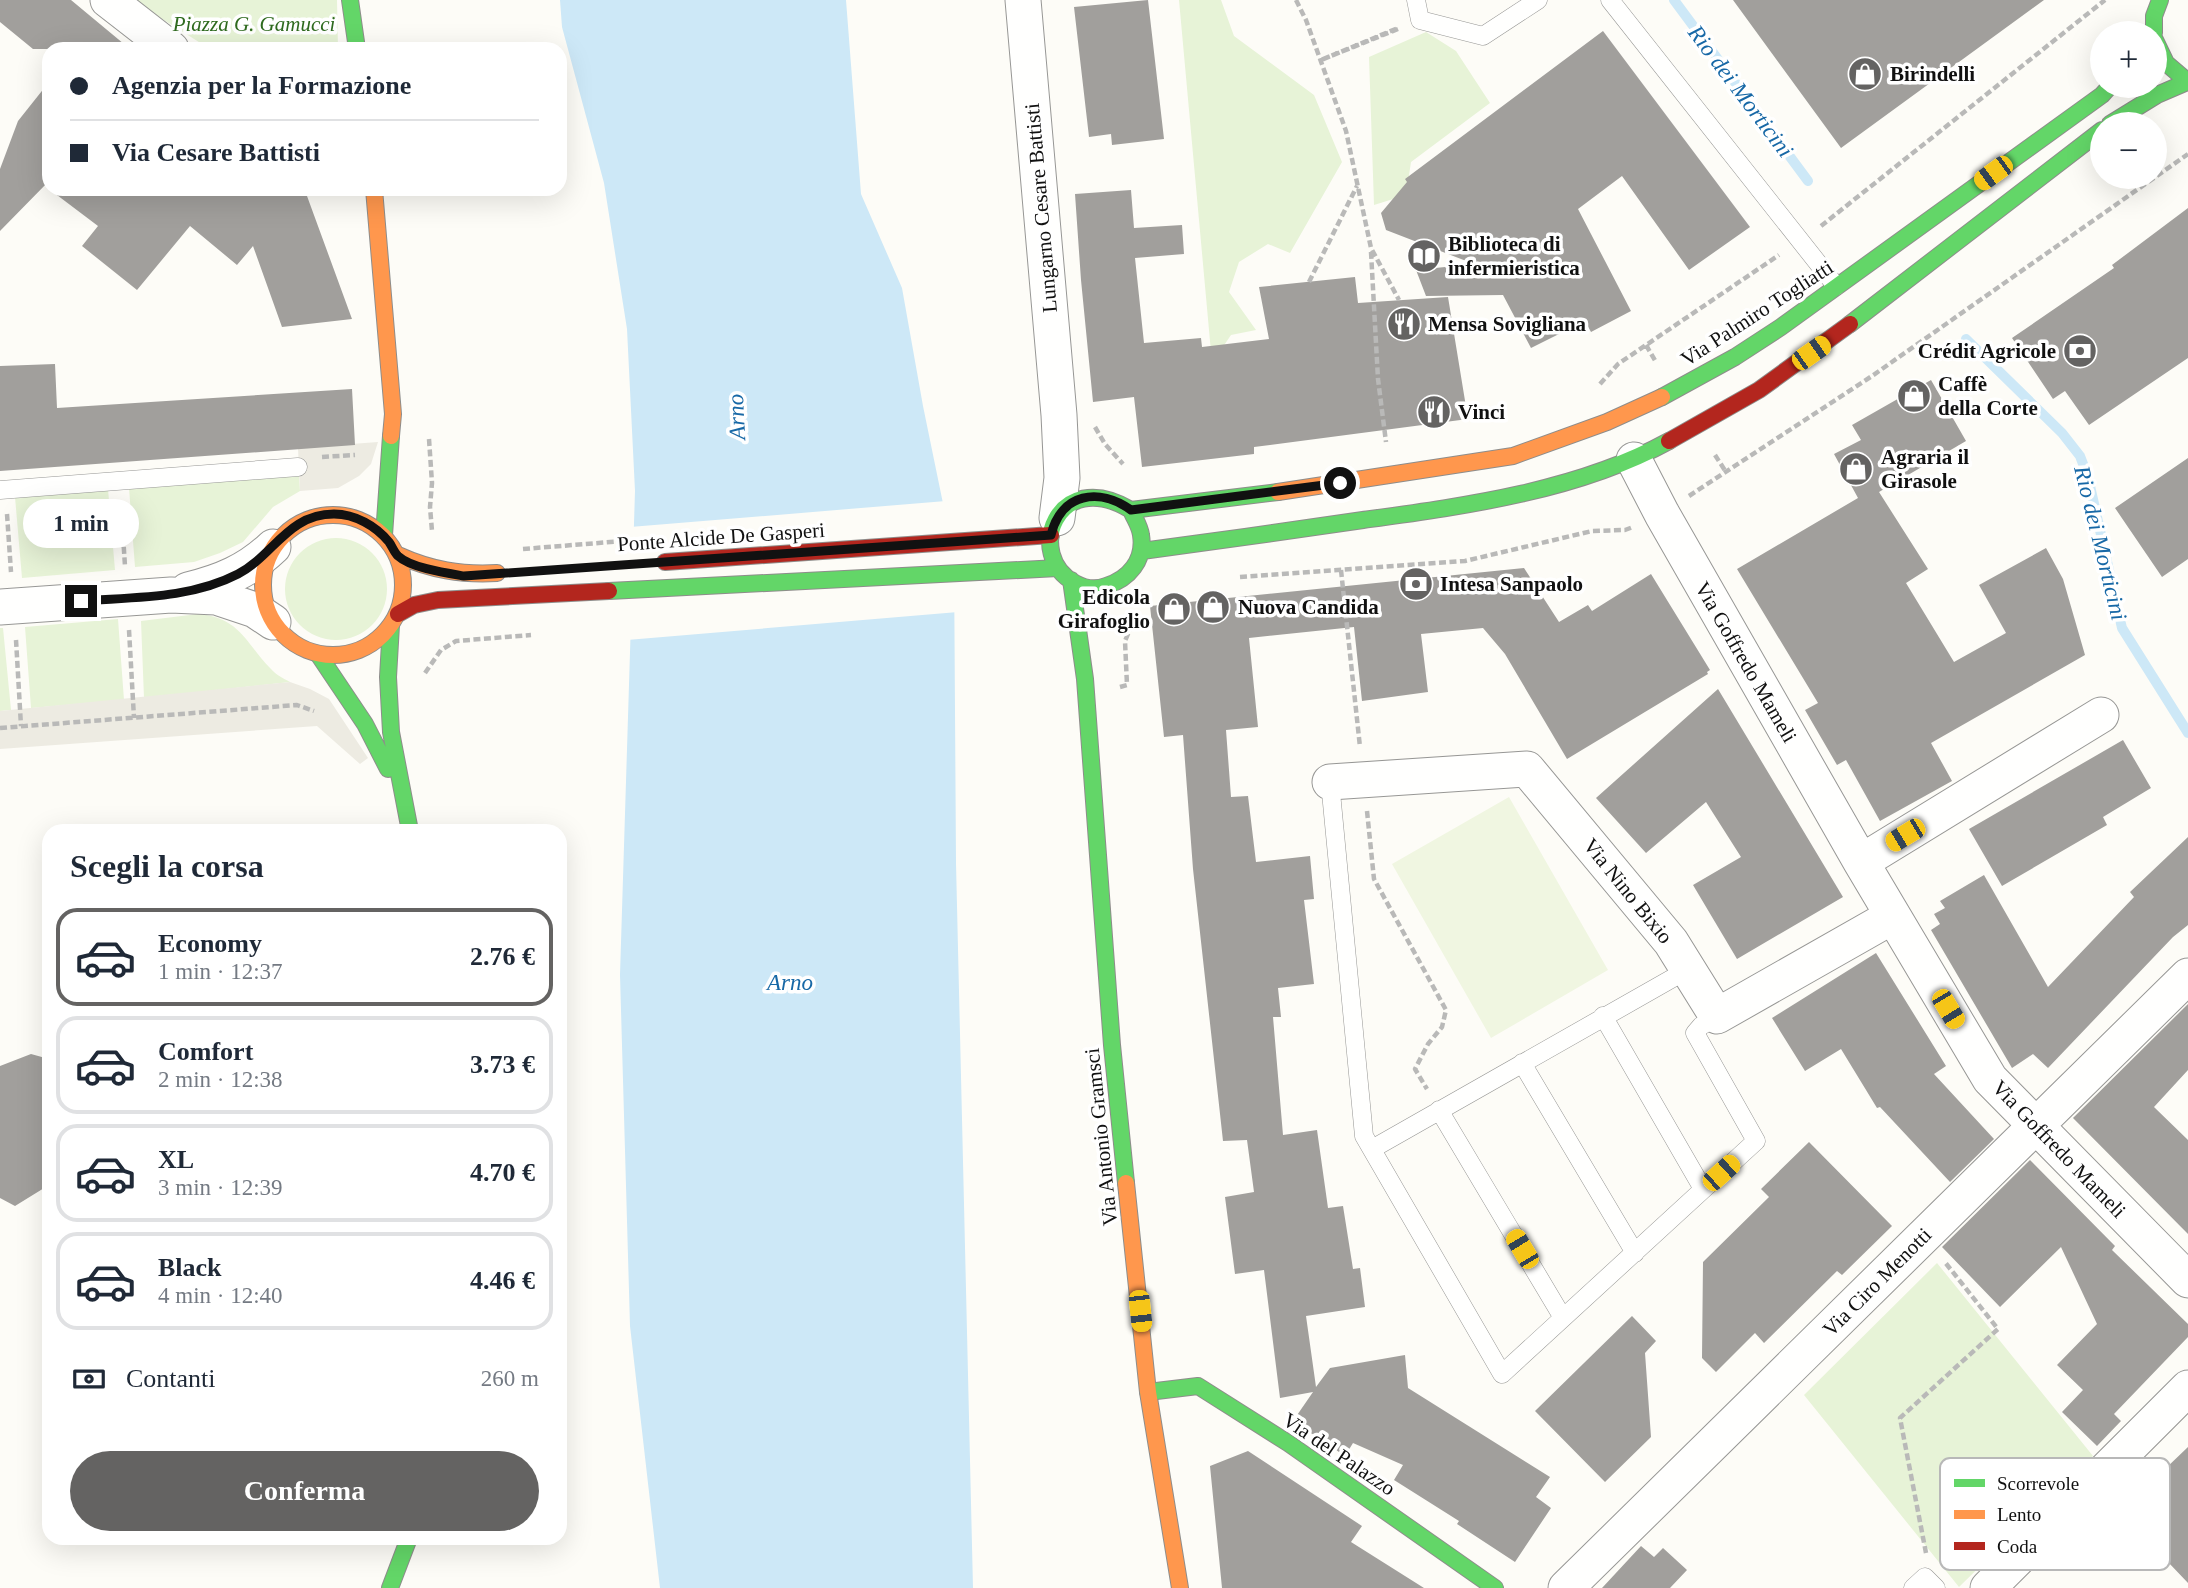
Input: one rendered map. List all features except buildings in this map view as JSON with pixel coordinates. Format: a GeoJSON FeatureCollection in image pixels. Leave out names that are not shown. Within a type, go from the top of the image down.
{"type":"FeatureCollection","features":[{"type":"Feature","properties":{"kind":"main road"},"geometry":{"type":"LineString","coordinates":[[350,0],[355,42]]}},
{"type":"Feature","properties":{"kind":"main road"},"geometry":{"type":"LineString","coordinates":[[2154,21],[2160,0]]}},
{"type":"Feature","properties":{"kind":"main road"},"geometry":{"type":"LineString","coordinates":[[2167,66],[2188,82]]}},
{"type":"Feature","properties":{"kind":"main road"},"geometry":{"type":"LineString","coordinates":[[2129,112],[2157,95],[2188,82]]}},
{"type":"Feature","properties":{"kind":"main road","name":"Via Palmiro Togliatti"},"geometry":{"type":"LineString","coordinates":[[1054,526],[1077,500],[1090,496],[1117,503],[1390,476],[1513,457],[1607,422],[1675,391],[1735,356],[2096,98]]}},
{"type":"Feature","properties":{"kind":"main road"},"geometry":{"type":"LineString","coordinates":[[1142,551],[1401,515],[1519,495],[1634,460],[1759,390],[1829,341],[2090,139]]}},
{"type":"Feature","properties":{"kind":"main road"},"geometry":{"type":"LineString","coordinates":[[375,196],[393,414],[384,535]]}},
{"type":"Feature","properties":{"kind":"main road"},"geometry":{"type":"LineString","coordinates":[[375,467],[393,414]]}},
{"type":"Feature","properties":{"kind":"main road"},"geometry":{"type":"LineString","coordinates":[[335,514],[353,496]]}},
{"type":"Feature","properties":{"kind":"main road"},"geometry":{"type":"LineString","coordinates":[[1054,526],[1050,546],[1058,568],[1084,587],[1098,589],[1113,586],[1132,572],[1142,551],[1143,536],[1139,522],[1117,503]]}},
{"type":"Feature","properties":{"kind":"main road"},"geometry":{"type":"LineString","coordinates":[[409,824],[391,732],[388,677],[394,619],[403,594],[403,575],[398,555],[384,535],[353,516],[335,514],[311,517],[289,529],[273,547],[265,565],[262,585],[265,604],[273,622],[285,637],[300,648],[318,654],[339,655],[359,650],[377,640],[394,619],[412,604],[422,602],[1058,568]]}},
{"type":"Feature","properties":{"kind":"main road","name":"Ponte Alcide De Gasperi"},"geometry":{"type":"LineString","coordinates":[[655,562],[1014,537],[1054,526]]}},
{"type":"Feature","properties":{"kind":"main road"},"geometry":{"type":"LineString","coordinates":[[398,555],[417,565],[464,576],[518,572]]}},
{"type":"Feature","properties":{"kind":"main road","name":"Via Antonio Gramsci"},"geometry":{"type":"LineString","coordinates":[[1071,580],[1085,679],[1112,1045],[1148,1392],[1180,1588]]}},
{"type":"Feature","properties":{"kind":"main road"},"geometry":{"type":"LineString","coordinates":[[1106,604],[1113,586]]}},
{"type":"Feature","properties":{"kind":"main road","name":"Via Antonio Gramsci"},"geometry":{"type":"LineString","coordinates":[[1085,679],[1094,638]]}},
{"type":"Feature","properties":{"kind":"main road"},"geometry":{"type":"LineString","coordinates":[[318,654],[351,700],[373,738],[406,812]]}},
{"type":"Feature","properties":{"kind":"main road","name":"Via del Palazzo"},"geometry":{"type":"LineString","coordinates":[[1148,1392],[1198,1386],[1288,1443],[1495,1588]]}},
{"type":"Feature","properties":{"kind":"main road"},"geometry":{"type":"LineString","coordinates":[[390,1588],[406,1545]]}},
{"type":"Feature","properties":{"kind":"street"},"geometry":{"type":"LineString","coordinates":[[108,0],[162,42]]}},
{"type":"Feature","properties":{"kind":"street","name":"Lungarno Cesare Battisti"},"geometry":{"type":"LineString","coordinates":[[1023,0],[1075,415],[1075,455],[1085,472],[1117,503]]}},
{"type":"Feature","properties":{"kind":"street","name":"Lungarno Cesare Battisti"},"geometry":{"type":"LineString","coordinates":[[1054,526],[1075,415]]}},
{"type":"Feature","properties":{"kind":"street","name":"Via Goffredo Mameli"},"geometry":{"type":"LineString","coordinates":[[1634,460],[1661,514],[1861,862],[1990,1079],[2188,1280]]}},
{"type":"Feature","properties":{"kind":"street"},"geometry":{"type":"LineString","coordinates":[[171,595],[239,574],[273,547]]}},
{"type":"Feature","properties":{"kind":"street"},"geometry":{"type":"LineString","coordinates":[[0,607],[171,595],[216,597],[255,610],[273,622]]}},
{"type":"Feature","properties":{"kind":"street"},"geometry":{"type":"LineString","coordinates":[[1861,862],[2101,715]]}},
{"type":"Feature","properties":{"kind":"street","name":"Via Nino Bixio"},"geometry":{"type":"LineString","coordinates":[[1330,782],[1527,768],[1671,942],[1717,1016]]}},
{"type":"Feature","properties":{"kind":"street"},"geometry":{"type":"LineString","coordinates":[[1717,1016],[1893,916]]}},
{"type":"Feature","properties":{"kind":"street","name":"Via Ciro Menotti"},"geometry":{"type":"LineString","coordinates":[[1566,1588],[2035,1127],[2185,984]]}},
{"type":"Feature","properties":{"kind":"street"},"geometry":{"type":"LineString","coordinates":[[2118,1458],[2188,1388]]}},
{"type":"Feature","properties":{"kind":"street"},"geometry":{"type":"LineString","coordinates":[[1988,1588],[2006,1570]]}},
{"type":"Feature","properties":{"kind":"lane"},"geometry":{"type":"LineString","coordinates":[[1416,0],[1420,20],[1483,36],[1538,0]]}},
{"type":"Feature","properties":{"kind":"lane"},"geometry":{"type":"LineString","coordinates":[[1610,0],[1836,286]]}},
{"type":"Feature","properties":{"kind":"lane"},"geometry":{"type":"LineString","coordinates":[[0,490],[299,467]]}},
{"type":"Feature","properties":{"kind":"lane"},"geometry":{"type":"LineString","coordinates":[[1330,782],[1364,1136],[1502,1374],[1756,1141],[1695,1033],[1717,1016]]}},
{"type":"Feature","properties":{"kind":"lane"},"geometry":{"type":"LineString","coordinates":[[1372,1149],[1687,970]]}},
{"type":"Feature","properties":{"kind":"lane"},"geometry":{"type":"LineString","coordinates":[[1603,1016],[1703,1189]]}},
{"type":"Feature","properties":{"kind":"lane"},"geometry":{"type":"LineString","coordinates":[[1522,1063],[1635,1253]]}},
{"type":"Feature","properties":{"kind":"lane"},"geometry":{"type":"LineString","coordinates":[[1439,1110],[1563,1318]]}},
{"type":"Feature","properties":{"kind":"path"},"geometry":{"type":"LineString","coordinates":[[1296,0],[1306,20],[1346,131],[1371,248],[1378,379],[1390,476]]}},
{"type":"Feature","properties":{"kind":"path"},"geometry":{"type":"LineString","coordinates":[[1594,390],[1618,364],[1822,226],[2105,0]]}},
{"type":"Feature","properties":{"kind":"path"},"geometry":{"type":"LineString","coordinates":[[1321,60],[1420,20]]}},
{"type":"Feature","properties":{"kind":"path"},"geometry":{"type":"LineString","coordinates":[[1321,60],[1399,28]]}},
{"type":"Feature","properties":{"kind":"path"},"geometry":{"type":"LineString","coordinates":[[1309,282],[1357,186]]}},
{"type":"Feature","properties":{"kind":"path"},"geometry":{"type":"LineString","coordinates":[[1371,248],[1399,300]]}},
{"type":"Feature","properties":{"kind":"path"},"geometry":{"type":"LineString","coordinates":[[1075,415],[1094,426],[1122,464],[1134,468]]}},
{"type":"Feature","properties":{"kind":"path"},"geometry":{"type":"LineString","coordinates":[[432,459],[431,530],[438,538]]}},
{"type":"Feature","properties":{"kind":"path"},"geometry":{"type":"LineString","coordinates":[[1341,570],[1374,879],[1446,1010],[1442,1027],[1428,1044],[1415,1069],[1439,1110]]}},
{"type":"Feature","properties":{"kind":"path"},"geometry":{"type":"LineString","coordinates":[[424,676],[428,666],[441,650],[456,641],[467,640]]}},
{"type":"Feature","properties":{"kind":"path"},"geometry":{"type":"LineString","coordinates":[[0,728],[297,705],[317,712]]}},
{"type":"Feature","properties":{"kind":"path"},"geometry":{"type":"LineString","coordinates":[[1924,1236],[1998,1329],[1900,1418],[1926,1554],[1925,1584]]}},
{"type":"Feature","properties":{"kind":"green space","name":"Piazza G. Gamucci"},"geometry":{"type":"Polygon","coordinates":[[[132,0],[337,0],[338,42],[199,42],[132,0]]]}},
{"type":"Feature","properties":{"kind":"green space"},"geometry":{"type":"Polygon","coordinates":[[[1179,0],[1221,0],[1234,36],[1314,95],[1342,162],[1290,253],[1268,244],[1239,262],[1229,292],[1256,330],[1231,335],[1212,363],[1179,0]]]}},
{"type":"Feature","properties":{"kind":"green space"},"geometry":{"type":"Polygon","coordinates":[[[1426,32],[1456,51],[1490,103],[1411,162],[1406,195],[1374,205],[1369,57],[1426,32]]]}},
{"type":"Feature","properties":{"kind":"green space"},"geometry":{"type":"Polygon","coordinates":[[[299,476],[300,491],[273,507],[243,542],[194,562],[135,567],[129,488],[299,476]]]}},
{"type":"Feature","properties":{"kind":"green space"},"geometry":{"type":"Polygon","coordinates":[[[108,489],[115,570],[22,578],[15,497],[108,489]]]}},
{"type":"Feature","properties":{"kind":"green space"},"geometry":{"type":"Polygon","coordinates":[[[326,538],[346,538],[365,546],[379,560],[387,579],[384,609],[365,632],[346,640],[326,640],[307,632],[293,618],[285,599],[285,579],[293,560],[307,546],[326,538]]]}},
{"type":"Feature","properties":{"kind":"green space"},"geometry":{"type":"Polygon","coordinates":[[[198,614],[224,620],[233,626],[273,671],[290,682],[144,698],[141,621],[198,614]]]}},
{"type":"Feature","properties":{"kind":"green space"},"geometry":{"type":"Polygon","coordinates":[[[118,619],[124,700],[31,708],[25,627],[118,619]]]}},
{"type":"Feature","properties":{"kind":"green space"},"geometry":{"type":"Polygon","coordinates":[[[0,628],[3,628],[11,710],[0,711],[0,628]]]}},
{"type":"Feature","properties":{"kind":"green space"},"geometry":{"type":"Polygon","coordinates":[[[1509,797],[1608,970],[1491,1038],[1392,864],[1509,797]]]}},
{"type":"Feature","properties":{"kind":"green space"},"geometry":{"type":"Polygon","coordinates":[[[1937,1263],[2093,1456],[1940,1458],[1940,1563],[1804,1395],[1937,1263]]]}},
{"type":"Feature","properties":{"kind":"green space"},"geometry":{"type":"Polygon","coordinates":[[[1945,1570],[1976,1570],[1959,1587],[1945,1570]]]}},
{"type":"Feature","properties":{"kind":"shaded area"},"geometry":{"type":"Polygon","coordinates":[[[378,442],[371,464],[359,476],[338,488],[300,491],[298,448],[378,442]]]}},
{"type":"Feature","properties":{"kind":"shaded area"},"geometry":{"type":"Polygon","coordinates":[[[290,682],[329,699],[368,758],[360,764],[317,726],[0,749],[0,711],[290,682]]]}},
{"type":"Feature","properties":{"kind":"water","name":"Arno"},"geometry":{"type":"Polygon","coordinates":[[[560,0],[846,0],[861,194],[902,288],[954,557],[956,863],[973,1588],[660,1588],[630,1326],[620,975],[635,491],[627,329],[604,183],[562,27],[560,0]]]}},
{"type":"Feature","properties":{"kind":"pier"},"geometry":{"type":"Polygon","coordinates":[[[946,501],[958,556],[958,612],[627,640],[630,527],[946,501]]]}},
{"type":"Feature","properties":{"kind":"waterway","name":"Rio dei Morticini"},"geometry":{"type":"LineString","coordinates":[[1674,0],[1808,181]]}},
{"type":"Feature","properties":{"kind":"waterway","name":"Rio dei Morticini"},"geometry":{"type":"LineString","coordinates":[[1966,339],[2062,433],[2080,456],[2088,477],[2122,628],[2188,733]]}},
{"type":"Feature","properties":{"kind":"traffic: fast"},"geometry":{"type":"LineString","coordinates":[[350,0],[356,42]]}},
{"type":"Feature","properties":{"kind":"traffic: fast"},"geometry":{"type":"LineString","coordinates":[[2154,21],[2160,0]]}},
{"type":"Feature","properties":{"kind":"traffic: fast"},"geometry":{"type":"LineString","coordinates":[[2167,64],[2188,82]]}},
{"type":"Feature","properties":{"kind":"traffic: fast"},"geometry":{"type":"LineString","coordinates":[[2129,112],[2157,95],[2187,82]]}},
{"type":"Feature","properties":{"kind":"traffic: fast"},"geometry":{"type":"LineString","coordinates":[[1662,397],[1735,357],[1781,327],[2098,98]]}},
{"type":"Feature","properties":{"kind":"traffic: fast"},"geometry":{"type":"LineString","coordinates":[[1850,324],[2090,139]]}},
{"type":"Feature","properties":{"kind":"traffic: fast"},"geometry":{"type":"LineString","coordinates":[[384,535],[391,436]]}},
{"type":"Feature","properties":{"kind":"traffic: fast"},"geometry":{"type":"LineString","coordinates":[[1142,551],[1441,509],[1520,494],[1597,472],[1669,441]]}},
{"type":"Feature","properties":{"kind":"traffic: fast"},"geometry":{"type":"LineString","coordinates":[[1131,510],[1142,544],[1138,560],[1122,579],[1102,587],[1086,587],[1075,583],[1060,570],[1052,554],[1051,536],[1056,520],[1067,506],[1083,499],[1105,499],[1131,510],[1278,492]]}},
{"type":"Feature","properties":{"kind":"traffic: fast"},"geometry":{"type":"LineString","coordinates":[[609,591],[1058,568]]}},
{"type":"Feature","properties":{"kind":"traffic: fast"},"geometry":{"type":"LineString","coordinates":[[1071,580],[1085,679],[1112,1045],[1126,1183]]}},
{"type":"Feature","properties":{"kind":"traffic: fast"},"geometry":{"type":"LineString","coordinates":[[391,625],[388,677],[391,732],[409,824]]}},
{"type":"Feature","properties":{"kind":"traffic: fast"},"geometry":{"type":"LineString","coordinates":[[318,654],[365,724],[388,769]]}},
{"type":"Feature","properties":{"kind":"traffic: fast"},"geometry":{"type":"LineString","coordinates":[[1148,1392],[1198,1386],[1288,1443],[1495,1588]]}},
{"type":"Feature","properties":{"kind":"traffic: fast"},"geometry":{"type":"LineString","coordinates":[[390,1588],[406,1545]]}},
{"type":"Feature","properties":{"kind":"traffic: slow"},"geometry":{"type":"LineString","coordinates":[[375,196],[393,414],[391,436]]}},
{"type":"Feature","properties":{"kind":"traffic: slow"},"geometry":{"type":"LineString","coordinates":[[1278,492],[1513,456],[1607,422],[1662,397]]}},
{"type":"Feature","properties":{"kind":"traffic: slow"},"geometry":{"type":"LineString","coordinates":[[333,515],[360,520],[383,535],[398,558],[403,585],[398,612],[383,635],[360,650],[333,655],[306,650],[283,635],[268,612],[263,585],[268,558],[283,535],[306,520],[333,515]]}},
{"type":"Feature","properties":{"kind":"traffic: slow"},"geometry":{"type":"LineString","coordinates":[[398,555],[446,570],[497,573]]}},
{"type":"Feature","properties":{"kind":"traffic: slow"},"geometry":{"type":"LineString","coordinates":[[1126,1183],[1148,1392],[1180,1588]]}},
{"type":"Feature","properties":{"kind":"traffic: jam"},"geometry":{"type":"LineString","coordinates":[[1669,441],[1759,390],[1850,324]]}},
{"type":"Feature","properties":{"kind":"traffic: jam"},"geometry":{"type":"LineString","coordinates":[[665,562],[1051,535]]}},
{"type":"Feature","properties":{"kind":"traffic: jam"},"geometry":{"type":"LineString","coordinates":[[398,614],[414,605],[438,600],[609,591]]}},
{"type":"Feature","properties":{"kind":"place","name":"Birindelli"},"geometry":{"type":"Point","coordinates":[1865,74]}},
{"type":"Feature","properties":{"kind":"place","name":"Biblioteca di infermieristica"},"geometry":{"type":"Point","coordinates":[1424,256]}},
{"type":"Feature","properties":{"kind":"place","name":"Mensa Sovigliana"},"geometry":{"type":"Point","coordinates":[1404,324]}},
{"type":"Feature","properties":{"kind":"place","name":"Crédit Agricole"},"geometry":{"type":"Point","coordinates":[2080,351]}},
{"type":"Feature","properties":{"kind":"place","name":"Caffè della Corte"},"geometry":{"type":"Point","coordinates":[1914,396]}},
{"type":"Feature","properties":{"kind":"place","name":"Vinci"},"geometry":{"type":"Point","coordinates":[1434,412]}},
{"type":"Feature","properties":{"kind":"place","name":"Agraria il Girasole"},"geometry":{"type":"Point","coordinates":[1856,469]}},
{"type":"Feature","properties":{"kind":"place","name":"Intesa Sanpaolo"},"geometry":{"type":"Point","coordinates":[1416,584]}},
{"type":"Feature","properties":{"kind":"place","name":"Nuova Candida"},"geometry":{"type":"Point","coordinates":[1213,607]}},
{"type":"Feature","properties":{"kind":"place","name":"Edicola Girafoglio"},"geometry":{"type":"Point","coordinates":[1174,609]}},
{"type":"Feature","properties":{"kind":"route"},"geometry":{"type":"LineString","coordinates":[[81,601],[171,595],[216,583],[239,574],[261,559],[289,529],[311,517],[335,514],[353,516],[370,524],[384,535],[398,555],[417,565],[464,576],[1051,535],[1057,518],[1066,508],[1077,500],[1090,496],[1118,500],[1131,510],[1340,483]]}}]}
